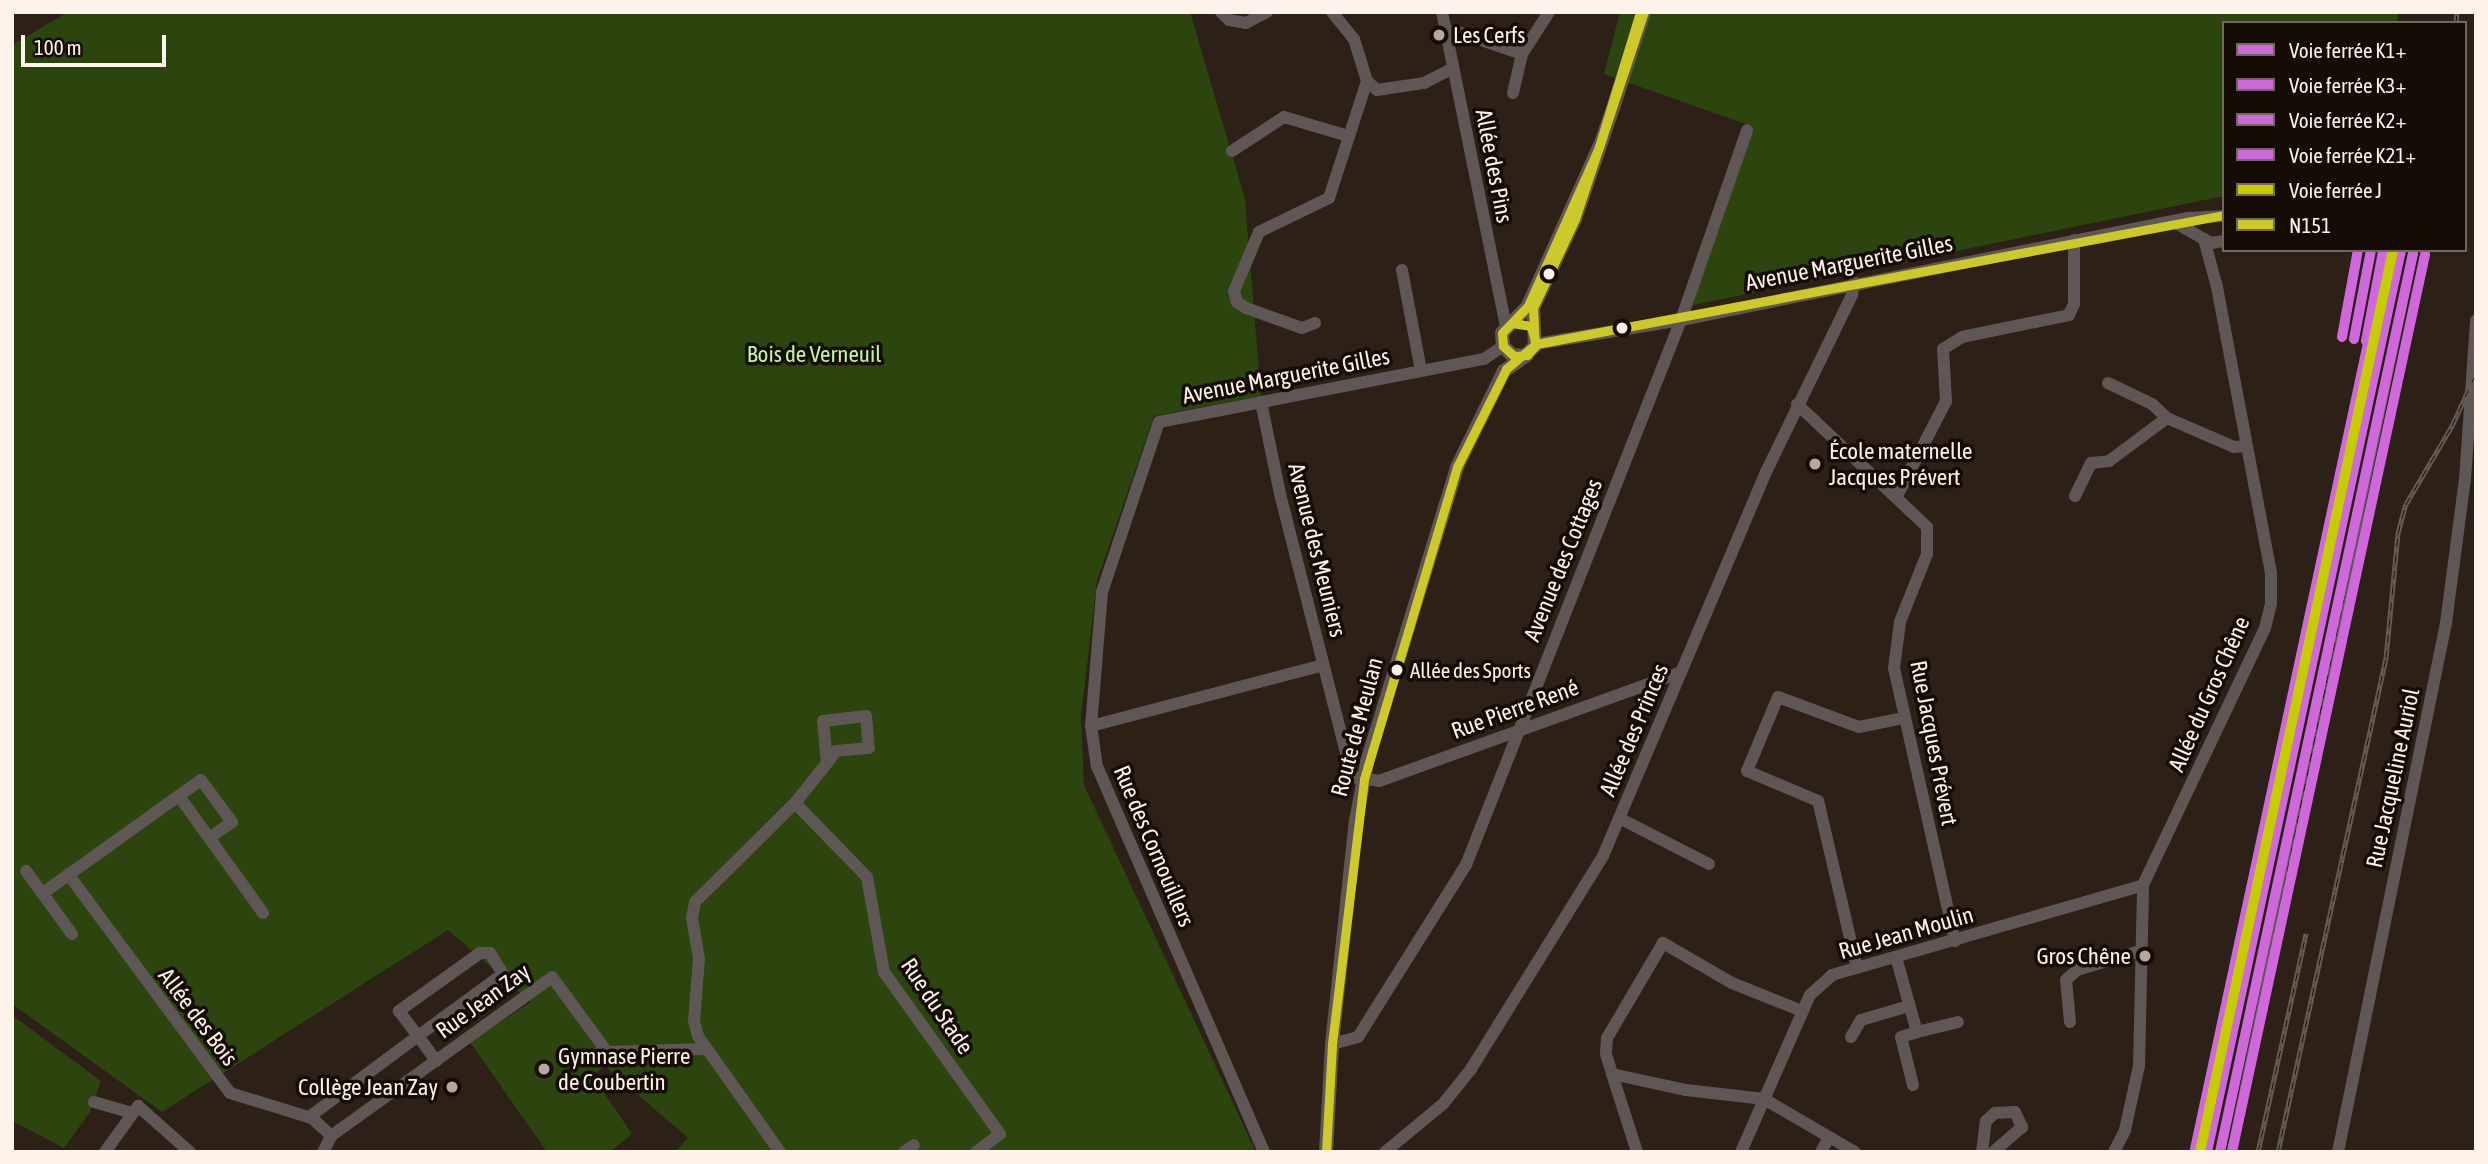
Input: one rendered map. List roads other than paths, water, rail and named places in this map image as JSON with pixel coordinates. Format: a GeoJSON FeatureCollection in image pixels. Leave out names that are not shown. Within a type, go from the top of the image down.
{"type":"FeatureCollection","features":[{"type":"Feature","properties":{"kind":"main road"},"geometry":{"type":"LineString","coordinates":[[1532,343],[1533,308],[1560,256],[1600,147],[1642,12]]}},
{"type":"Feature","properties":{"kind":"main road"},"geometry":{"type":"LineString","coordinates":[[1509,325],[1531,300],[1600,147]]}},
{"type":"Feature","properties":{"kind":"main road"},"geometry":{"type":"LineString","coordinates":[[1509,325],[1523,322],[1532,343]]}},
{"type":"Feature","properties":{"kind":"main road","name":"Route de Meulan"},"geometry":{"type":"LineString","coordinates":[[1504,371],[1504,348],[1509,325]]}},
{"type":"Feature","properties":{"kind":"main road"},"geometry":{"type":"LineString","coordinates":[[1504,348],[1514,356],[1532,343]]}},
{"type":"Feature","properties":{"kind":"main road","name":"Route de Meulan"},"geometry":{"type":"LineString","coordinates":[[1326,1152],[1367,779],[1455,496],[1485,412],[1504,371],[1532,343]]}},
{"type":"Feature","properties":{"kind":"main road","name":"Route de Meulan"},"geometry":{"type":"LineString","coordinates":[[1334,1152],[1336,1044]]}},
{"type":"Feature","properties":{"kind":"street"},"geometry":{"type":"LineString","coordinates":[[1221,12],[1229,20],[1246,23],[1267,12]]}},
{"type":"Feature","properties":{"kind":"street"},"geometry":{"type":"LineString","coordinates":[[1332,12],[1354,39],[1367,81],[1377,90],[1406,87],[1453,68]]}},
{"type":"Feature","properties":{"kind":"street","name":"Allée des Pins"},"geometry":{"type":"LineString","coordinates":[[1442,12],[1509,325]]}},
{"type":"Feature","properties":{"kind":"street"},"geometry":{"type":"LineString","coordinates":[[1513,93],[1522,54],[1549,12]]}},
{"type":"Feature","properties":{"kind":"street"},"geometry":{"type":"LineString","coordinates":[[1446,32],[1455,31],[1522,54]]}},
{"type":"Feature","properties":{"kind":"street"},"geometry":{"type":"LineString","coordinates":[[1315,323],[1302,328],[1246,308],[1237,302],[1234,291],[1259,232],[1329,198],[1367,81]]}},
{"type":"Feature","properties":{"kind":"street"},"geometry":{"type":"LineString","coordinates":[[1232,151],[1284,117],[1348,136]]}},
{"type":"Feature","properties":{"kind":"street","name":"Avenue des Cottages"},"geometry":{"type":"LineString","coordinates":[[1336,1044],[1358,1037],[1466,865],[1681,320],[1747,130]]}},
{"type":"Feature","properties":{"kind":"street"},"geometry":{"type":"LineString","coordinates":[[2203,237],[2201,224],[2209,214]]}},
{"type":"Feature","properties":{"kind":"street","name":"Avenue Marguerite Gilles"},"geometry":{"type":"LineString","coordinates":[[1532,343],[1681,320],[1854,282],[2209,214],[2222,216]]}},
{"type":"Feature","properties":{"kind":"street"},"geometry":{"type":"LineString","coordinates":[[2170,222],[2215,244],[2222,242]]}},
{"type":"Feature","properties":{"kind":"street","name":"Allée du Gros Chêne"},"geometry":{"type":"LineString","coordinates":[[2114,1152],[2125,1130],[2139,1066],[2143,885],[2268,616],[2272,573],[2217,286],[2203,237]]}},
{"type":"Feature","properties":{"kind":"street"},"geometry":{"type":"LineString","coordinates":[[1897,496],[1945,401],[1943,349],[1962,337],[2069,315],[2074,304],[2074,240]]}},
{"type":"Feature","properties":{"kind":"street","name":"Allée du Gros Chêne"},"geometry":{"type":"LineString","coordinates":[[2217,286],[2222,252]]}},
{"type":"Feature","properties":{"kind":"street","name":"Avenue Marguerite Gilles"},"geometry":{"type":"LineString","coordinates":[[1402,270],[1421,371]]}},
{"type":"Feature","properties":{"kind":"street","name":"Allée des Princes"},"geometry":{"type":"LineString","coordinates":[[1385,1152],[1443,1104],[1471,1069],[1603,856],[1797,404],[1852,295],[1854,282]]}},
{"type":"Feature","properties":{"kind":"street","name":"Rue Jacqueline Auriol"},"geometry":{"type":"LineString","coordinates":[[2338,1152],[2446,624],[2465,479],[2476,320]]}},
{"type":"Feature","properties":{"kind":"street","name":"Avenue Marguerite Gilles"},"geometry":{"type":"LineString","coordinates":[[1159,422],[1484,359],[1504,348]]}},
{"type":"Feature","properties":{"kind":"street"},"geometry":{"type":"LineString","coordinates":[[1484,359],[1495,369],[1496,386]]}},
{"type":"Feature","properties":{"kind":"street"},"geometry":{"type":"LineString","coordinates":[[2108,383],[2152,404],[2167,418],[2234,447],[2247,446]]}},
{"type":"Feature","properties":{"kind":"street"},"geometry":{"type":"LineString","coordinates":[[2468,409],[2476,398]]}},
{"type":"Feature","properties":{"kind":"street","name":"Avenue des Meuniers"},"geometry":{"type":"LineString","coordinates":[[1261,402],[1352,776],[1367,779]]}},
{"type":"Feature","properties":{"kind":"street","name":"Rue Jacques Prévert"},"geometry":{"type":"LineString","coordinates":[[1797,404],[1918,516],[1931,541],[1894,644],[1903,718],[1955,941]]}},
{"type":"Feature","properties":{"kind":"street"},"geometry":{"type":"LineString","coordinates":[[2075,496],[2091,463],[2109,461],[2167,418]]}},
{"type":"Feature","properties":{"kind":"street","name":"Rue des Cornouillers"},"geometry":{"type":"LineString","coordinates":[[1159,422],[1102,592],[1091,726],[1097,767],[1111,805],[1264,1152]]}},
{"type":"Feature","properties":{"kind":"street"},"geometry":{"type":"LineString","coordinates":[[1091,726],[1324,665]]}},
{"type":"Feature","properties":{"kind":"street","name":"Rue Pierre René"},"geometry":{"type":"LineString","coordinates":[[1367,779],[1518,731],[1681,673]]}},
{"type":"Feature","properties":{"kind":"street"},"geometry":{"type":"LineString","coordinates":[[1857,968],[1818,802],[1747,771],[1778,698],[1860,727],[1903,718]]}},
{"type":"Feature","properties":{"kind":"street"},"geometry":{"type":"LineString","coordinates":[[780,1152],[705,1049],[694,1021],[699,959],[692,918],[695,902],[795,803],[827,763],[836,751],[869,748],[866,716],[823,721],[827,763]]}},
{"type":"Feature","properties":{"kind":"street"},"geometry":{"type":"LineString","coordinates":[[43,893],[201,780],[232,822],[209,838]]}},
{"type":"Feature","properties":{"kind":"street"},"geometry":{"type":"LineString","coordinates":[[179,796],[263,912]]}},
{"type":"Feature","properties":{"kind":"street","name":"Rue du Stade"},"geometry":{"type":"LineString","coordinates":[[795,803],[867,877],[884,972],[1000,1134],[976,1152]]}},
{"type":"Feature","properties":{"kind":"street"},"geometry":{"type":"LineString","coordinates":[[1619,818],[1709,864]]}},
{"type":"Feature","properties":{"kind":"street"},"geometry":{"type":"LineString","coordinates":[[26,871],[72,934]]}},
{"type":"Feature","properties":{"kind":"street","name":"Allée des Bois"},"geometry":{"type":"LineString","coordinates":[[68,874],[230,1093],[309,1117],[331,1136]]}},
{"type":"Feature","properties":{"kind":"street","name":"Rue Jean Moulin"},"geometry":{"type":"LineString","coordinates":[[1741,1152],[1802,1011],[1820,984],[1832,975],[2143,885]]}},
{"type":"Feature","properties":{"kind":"street"},"geometry":{"type":"LineString","coordinates":[[1637,1152],[1612,1074],[1607,1038],[1663,943],[1732,982],[1802,1011]]}},
{"type":"Feature","properties":{"kind":"street"},"geometry":{"type":"LineString","coordinates":[[2070,1022],[2066,980],[2077,970],[2140,951]]}},
{"type":"Feature","properties":{"kind":"street"},"geometry":{"type":"LineString","coordinates":[[309,1117],[418,1036],[503,974],[490,953],[480,953],[399,1011],[418,1036],[436,1060]]}},
{"type":"Feature","properties":{"kind":"street"},"geometry":{"type":"LineString","coordinates":[[1896,957],[1917,1032]]}},
{"type":"Feature","properties":{"kind":"street","name":"Rue Jean Zay"},"geometry":{"type":"LineString","coordinates":[[323,1152],[331,1136],[552,977],[607,1052],[705,1049]]}},
{"type":"Feature","properties":{"kind":"street"},"geometry":{"type":"LineString","coordinates":[[1851,1037],[1861,1020],[1909,1006]]}},
{"type":"Feature","properties":{"kind":"street"},"geometry":{"type":"LineString","coordinates":[[1913,1085],[1901,1037],[1958,1022]]}},
{"type":"Feature","properties":{"kind":"street"},"geometry":{"type":"LineString","coordinates":[[1612,1074],[1686,1090],[1763,1099],[1828,1139],[1855,1152]]}},
{"type":"Feature","properties":{"kind":"street"},"geometry":{"type":"LineString","coordinates":[[94,1102],[135,1110],[190,1152]]}},
{"type":"Feature","properties":{"kind":"street"},"geometry":{"type":"LineString","coordinates":[[104,1152],[135,1110]]}},
{"type":"Feature","properties":{"kind":"street"},"geometry":{"type":"LineString","coordinates":[[1982,1152],[1986,1122],[1995,1113],[2015,1112],[2021,1127],[1993,1152]]}},
{"type":"Feature","properties":{"kind":"street"},"geometry":{"type":"LineString","coordinates":[[1821,1152],[1828,1139]]}},
{"type":"Feature","properties":{"kind":"railway"},"geometry":{"type":"LineString","coordinates":[[2456,21],[2457,12]]}},
{"type":"Feature","properties":{"kind":"railway"},"geometry":{"type":"LineString","coordinates":[[2229,1152],[2416,252]]}},
{"type":"Feature","properties":{"kind":"railway"},"geometry":{"type":"LineString","coordinates":[[2278,1152],[2386,658],[2398,533],[2406,504],[2452,426],[2476,373]]}},
{"type":"Feature","properties":{"kind":"railway"},"geometry":{"type":"LineString","coordinates":[[2258,1152],[2306,933]]}},
{"type":"Feature","properties":{"kind":"rail line","name":"K2+"},"geometry":{"type":"LineString","coordinates":[[2342,337],[2358,252]]}},
{"type":"Feature","properties":{"kind":"rail line","name":"K1+"},"geometry":{"type":"LineString","coordinates":[[2354,339],[2371,252]]}},
{"type":"Feature","properties":{"kind":"rail line","name":"K3+"},"geometry":{"type":"LineString","coordinates":[[2366,341],[2383,252]]}},
{"type":"Feature","properties":{"kind":"rail line","name":"K2+"},"geometry":{"type":"LineString","coordinates":[[2195,1149],[2388,252]]}},
{"type":"Feature","properties":{"kind":"rail line","name":"J"},"geometry":{"type":"LineString","coordinates":[[2200,1152],[2393,252]]}},
{"type":"Feature","properties":{"kind":"rail line","name":"K1+"},"geometry":{"type":"LineString","coordinates":[[2207,1152],[2401,252]]}},
{"type":"Feature","properties":{"kind":"rail line","name":"K3+"},"geometry":{"type":"LineString","coordinates":[[2220,1152],[2413,253]]}},
{"type":"Feature","properties":{"kind":"rail line","name":"K21+"},"geometry":{"type":"LineString","coordinates":[[2378,344],[2395,255]]}},
{"type":"Feature","properties":{"kind":"rail line","name":"K21+"},"geometry":{"type":"LineString","coordinates":[[2232,1152],[2425,255]]}},
{"type":"Feature","properties":{"kind":"place","name":"Les Cerfs"},"geometry":{"type":"Point","coordinates":[1439,35]}},
{"type":"Feature","properties":{"kind":"place","name":"École maternelle Jacques Prévert"},"geometry":{"type":"Point","coordinates":[1815,464]}},
{"type":"Feature","properties":{"kind":"place","name":"Allée des Sports"},"geometry":{"type":"Point","coordinates":[1397,670]}},
{"type":"Feature","properties":{"kind":"place","name":"Gros Chêne"},"geometry":{"type":"Point","coordinates":[2145,956]}},
{"type":"Feature","properties":{"kind":"place","name":"Gymnase Pierre de Coubertin"},"geometry":{"type":"Point","coordinates":[544,1069]}},
{"type":"Feature","properties":{"kind":"place","name":"Collège Jean Zay"},"geometry":{"type":"Point","coordinates":[452,1087]}},
{"type":"Feature","properties":{"kind":"park label","name":"Bois de Verneuil"},"geometry":{"type":"Point","coordinates":[814,354]}}]}
